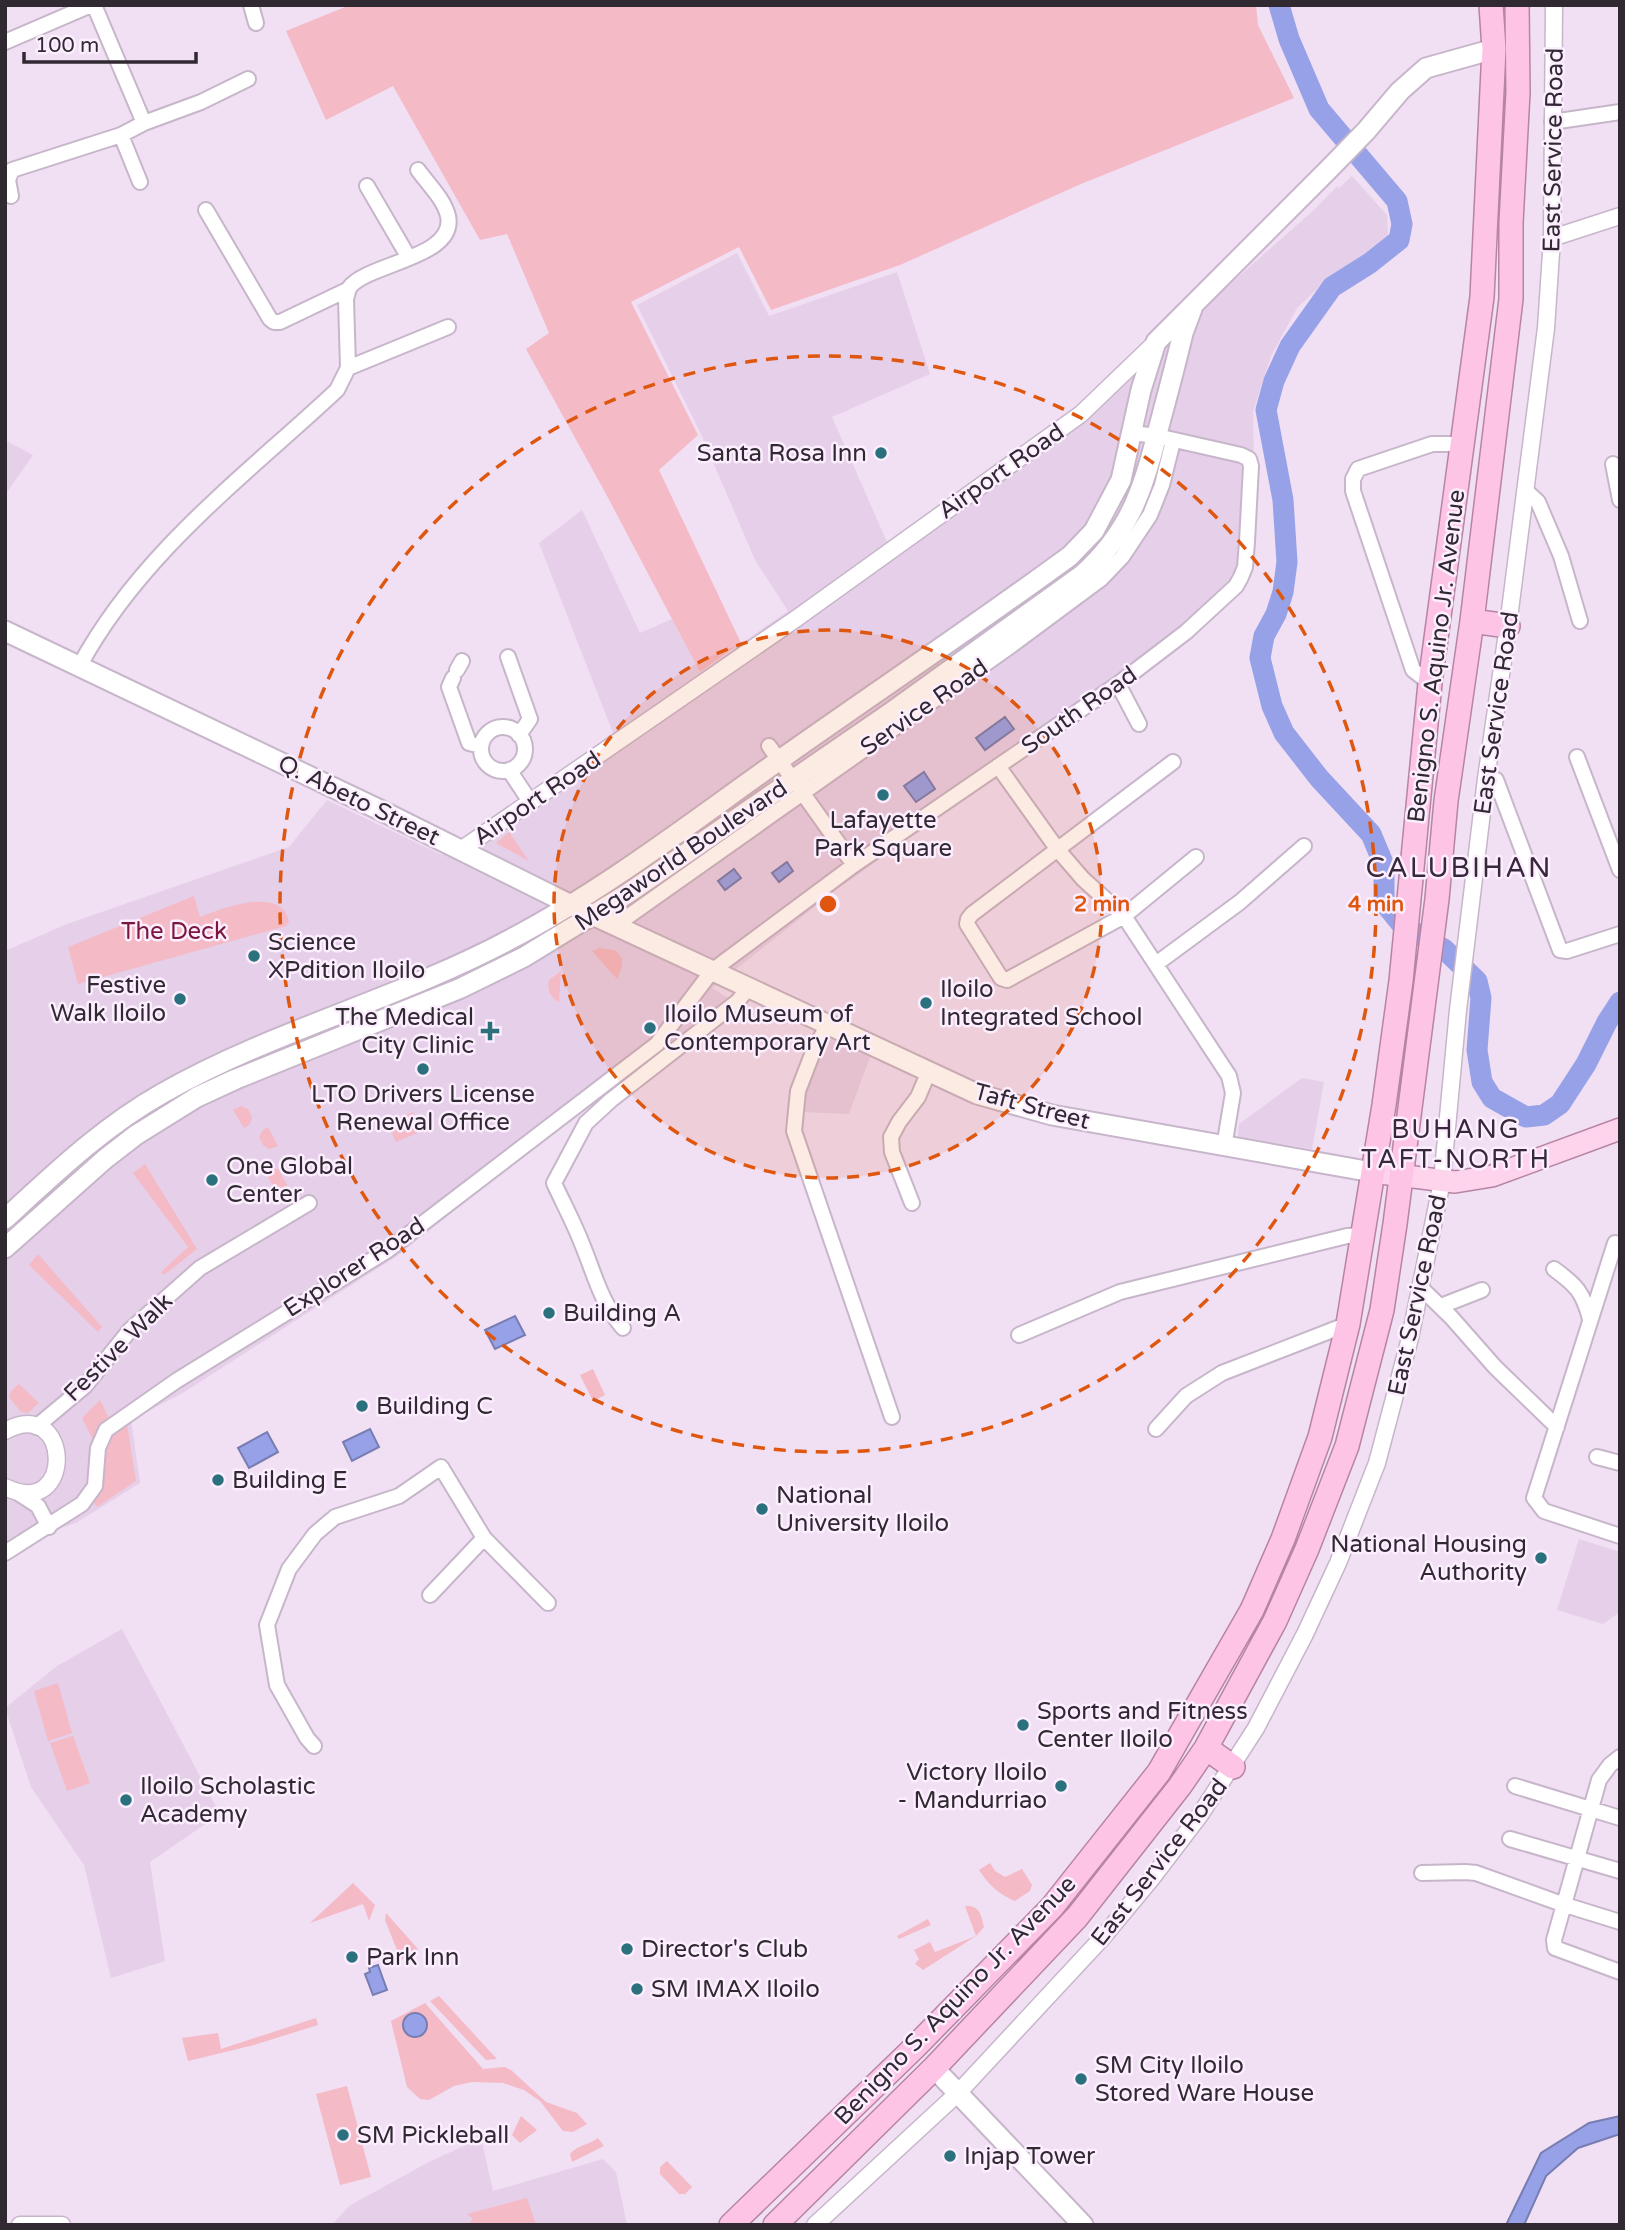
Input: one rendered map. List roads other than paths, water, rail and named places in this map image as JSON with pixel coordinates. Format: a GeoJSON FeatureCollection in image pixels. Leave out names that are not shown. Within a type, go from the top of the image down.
{"type":"FeatureCollection","features":[{"type":"Feature","properties":{"kind":"highway","name":"Benigno S. Aquino Jr. Avenue"},"geometry":{"type":"LineString","coordinates":[[731,2225],[915,2047],[1052,1907],[1159,1772],[1240,1634],[1267,1576],[1321,1437],[1348,1324],[1364,1235],[1401,981],[1430,683],[1482,297],[1494,48],[1491,5]]}},
{"type":"Feature","properties":{"kind":"highway","name":"Benigno S. Aquino Jr. Avenue"},"geometry":{"type":"LineString","coordinates":[[775,2225],[934,2068],[1077,1917],[1131,1851],[1206,1748],[1275,1621],[1347,1446],[1382,1310],[1437,898],[1446,801],[1472,621],[1511,299],[1511,223],[1518,92],[1517,5]]}},
{"type":"Feature","properties":{"kind":"highway"},"geometry":{"type":"LineString","coordinates":[[1485,221],[1511,223]]}},
{"type":"Feature","properties":{"kind":"highway"},"geometry":{"type":"LineString","coordinates":[[1472,621],[1508,626]]}},
{"type":"Feature","properties":{"kind":"highway"},"geometry":{"type":"LineString","coordinates":[[1419,796],[1446,801]]}},
{"type":"Feature","properties":{"kind":"highway"},"geometry":{"type":"LineString","coordinates":[[1267,1576],[1291,1587]]}},
{"type":"Feature","properties":{"kind":"highway"},"geometry":{"type":"LineString","coordinates":[[1206,1748],[1233,1767]]}},
{"type":"Feature","properties":{"kind":"main road","name":"Airport Road"},"geometry":{"type":"LineString","coordinates":[[1156,342],[1366,131],[1400,91],[1426,68],[1494,48]]}},
{"type":"Feature","properties":{"kind":"main road","name":"Megaworld Boulevard"},"geometry":{"type":"LineString","coordinates":[[5,1248],[105,1159],[136,1135],[197,1097],[461,988],[524,957],[594,915],[748,812],[798,787],[848,742],[1082,575],[1124,527],[1165,439],[1183,333],[1194,302]]}},
{"type":"Feature","properties":{"kind":"main road","name":"Megaworld Boulevard"},"geometry":{"type":"LineString","coordinates":[[5,1219],[81,1150],[164,1092],[237,1055],[445,970],[515,937],[571,905],[734,792],[774,753],[832,724],[1070,556],[1094,531],[1125,468],[1141,390],[1156,342]]}},
{"type":"Feature","properties":{"kind":"main road"},"geometry":{"type":"LineString","coordinates":[[1116,490],[1127,482],[1133,482],[1139,492],[1138,499]]}},
{"type":"Feature","properties":{"kind":"main road","name":"Q. Abeto Street"},"geometry":{"type":"LineString","coordinates":[[6,633],[712,971]]}},
{"type":"Feature","properties":{"kind":"main road"},"geometry":{"type":"LineString","coordinates":[[832,724],[828,730],[828,741],[837,744],[848,742]]}},
{"type":"Feature","properties":{"kind":"main road"},"geometry":{"type":"LineString","coordinates":[[734,792],[752,794],[752,805],[748,812]]}},
{"type":"Feature","properties":{"kind":"main road"},"geometry":{"type":"LineString","coordinates":[[626,868],[622,874],[624,884],[640,886]]}},
{"type":"Feature","properties":{"kind":"main road"},"geometry":{"type":"LineString","coordinates":[[515,937],[524,937],[529,943],[529,950],[524,957]]}},
{"type":"Feature","properties":{"kind":"main road","name":"Taft Street"},"geometry":{"type":"LineString","coordinates":[[712,971],[976,1094],[1052,1115],[1372,1172]]}},
{"type":"Feature","properties":{"kind":"main road"},"geometry":{"type":"LineString","coordinates":[[1372,1172],[1455,1182],[1492,1176],[1620,1129]]}},
{"type":"Feature","properties":{"kind":"main road"},"geometry":{"type":"LineString","coordinates":[[934,2068],[1076,2222]]}},
{"type":"Feature","properties":{"kind":"street"},"geometry":{"type":"LineString","coordinates":[[5,42],[92,5],[144,123]]}},
{"type":"Feature","properties":{"kind":"street"},"geometry":{"type":"LineString","coordinates":[[250,5],[256,23]]}},
{"type":"Feature","properties":{"kind":"street","name":"East Service Road"},"geometry":{"type":"LineString","coordinates":[[815,2225],[958,2093],[1103,1937],[1152,1878],[1233,1767],[1256,1728],[1305,1634],[1366,1496],[1400,1381],[1442,1181],[1458,1010],[1486,779],[1546,328],[1552,238],[1554,5]]}},
{"type":"Feature","properties":{"kind":"street"},"geometry":{"type":"LineString","coordinates":[[11,196],[8,180],[12,170],[121,135],[248,79]]}},
{"type":"Feature","properties":{"kind":"street"},"geometry":{"type":"LineString","coordinates":[[1552,122],[1620,112]]}},
{"type":"Feature","properties":{"kind":"street"},"geometry":{"type":"LineString","coordinates":[[121,135],[140,182]]}},
{"type":"Feature","properties":{"kind":"street"},"geometry":{"type":"LineString","coordinates":[[206,210],[274,323],[349,289],[358,281],[441,240],[448,225],[444,207],[418,170]]}},
{"type":"Feature","properties":{"kind":"street"},"geometry":{"type":"LineString","coordinates":[[367,186],[409,258]]}},
{"type":"Feature","properties":{"kind":"street"},"geometry":{"type":"LineString","coordinates":[[1552,238],[1620,216]]}},
{"type":"Feature","properties":{"kind":"street"},"geometry":{"type":"LineString","coordinates":[[79,667],[96,635],[128,591],[186,527],[337,390],[348,368],[346,299],[349,289]]}},
{"type":"Feature","properties":{"kind":"street"},"geometry":{"type":"LineString","coordinates":[[348,368],[448,327]]}},
{"type":"Feature","properties":{"kind":"street","name":"Airport Road"},"geometry":{"type":"LineString","coordinates":[[462,849],[797,618],[1081,414],[1156,342]]}},
{"type":"Feature","properties":{"kind":"street","name":"South Road"},"geometry":{"type":"LineString","coordinates":[[712,971],[854,865],[1118,684],[1186,632],[1236,586],[1244,567],[1251,462],[1246,456],[1132,433]]}},
{"type":"Feature","properties":{"kind":"street","name":"Service Road"},"geometry":{"type":"LineString","coordinates":[[616,926],[798,787],[1012,645],[1111,570],[1150,515],[1162,485],[1165,439]]}},
{"type":"Feature","properties":{"kind":"street"},"geometry":{"type":"LineString","coordinates":[[1430,683],[1413,670],[1353,491],[1353,479],[1358,470],[1432,444],[1462,444]]}},
{"type":"Feature","properties":{"kind":"street"},"geometry":{"type":"LineString","coordinates":[[1613,464],[1620,500]]}},
{"type":"Feature","properties":{"kind":"street"},"geometry":{"type":"LineString","coordinates":[[1525,491],[1538,502],[1561,556],[1580,621]]}},
{"type":"Feature","properties":{"kind":"street"},"geometry":{"type":"LineString","coordinates":[[508,657],[530,719],[519,736]]}},
{"type":"Feature","properties":{"kind":"street"},"geometry":{"type":"LineString","coordinates":[[457,670],[449,687],[469,743],[481,746]]}},
{"type":"Feature","properties":{"kind":"street"},"geometry":{"type":"LineString","coordinates":[[1118,684],[1139,724]]}},
{"type":"Feature","properties":{"kind":"street"},"geometry":{"type":"LineString","coordinates":[[507,728],[519,736],[523,742],[520,763],[509,770],[501,771],[488,765],[481,753],[481,746],[487,734],[507,728]]}},
{"type":"Feature","properties":{"kind":"street"},"geometry":{"type":"LineString","coordinates":[[774,753],[854,865]]}},
{"type":"Feature","properties":{"kind":"street"},"geometry":{"type":"LineString","coordinates":[[1577,757],[1620,870]]}},
{"type":"Feature","properties":{"kind":"street"},"geometry":{"type":"LineString","coordinates":[[1172,762],[968,919],[967,924],[1001,978],[1007,980],[1124,916],[1196,857]]}},
{"type":"Feature","properties":{"kind":"street"},"geometry":{"type":"LineString","coordinates":[[998,766],[1058,850],[1083,879],[1124,916],[1232,1084],[1233,1093],[1224,1147]]}},
{"type":"Feature","properties":{"kind":"street"},"geometry":{"type":"LineString","coordinates":[[509,770],[531,803]]}},
{"type":"Feature","properties":{"kind":"street"},"geometry":{"type":"LineString","coordinates":[[1486,779],[1496,780],[1560,950],[1567,951],[1620,934]]}},
{"type":"Feature","properties":{"kind":"street"},"geometry":{"type":"LineString","coordinates":[[1156,964],[1240,902],[1304,846]]}},
{"type":"Feature","properties":{"kind":"street","name":"Explorer Road"},"geometry":{"type":"LineString","coordinates":[[5,1553],[82,1504],[95,1486],[98,1448],[106,1430],[177,1381],[388,1250],[657,1044],[712,971]]}},
{"type":"Feature","properties":{"kind":"street"},"geometry":{"type":"LineString","coordinates":[[623,1328],[593,1279],[582,1242],[554,1183],[586,1123],[611,1100],[738,1001],[749,987]]}},
{"type":"Feature","properties":{"kind":"street"},"geometry":{"type":"LineString","coordinates":[[828,1024],[813,1052],[798,1091],[794,1131],[892,1417]]}},
{"type":"Feature","properties":{"kind":"street"},"geometry":{"type":"LineString","coordinates":[[912,1203],[892,1152],[891,1137],[918,1097],[929,1071]]}},
{"type":"Feature","properties":{"kind":"street","name":"Festive Walk"},"geometry":{"type":"LineString","coordinates":[[36,1427],[85,1386],[130,1330],[200,1268],[309,1203]]}},
{"type":"Feature","properties":{"kind":"street"},"geometry":{"type":"LineString","coordinates":[[1019,1335],[1120,1292],[1347,1236],[1364,1235]]}},
{"type":"Feature","properties":{"kind":"street"},"geometry":{"type":"LineString","coordinates":[[1615,1243],[1534,1499],[1544,1511],[1620,1536]]}},
{"type":"Feature","properties":{"kind":"street"},"geometry":{"type":"LineString","coordinates":[[1554,1269],[1576,1285],[1586,1303],[1590,1319]]}},
{"type":"Feature","properties":{"kind":"street"},"geometry":{"type":"LineString","coordinates":[[1420,1287],[1441,1306],[1495,1367],[1557,1427]]}},
{"type":"Feature","properties":{"kind":"street"},"geometry":{"type":"LineString","coordinates":[[1441,1306],[1482,1290]]}},
{"type":"Feature","properties":{"kind":"street"},"geometry":{"type":"LineString","coordinates":[[1156,1429],[1185,1396],[1222,1373],[1348,1324]]}},
{"type":"Feature","properties":{"kind":"street"},"geometry":{"type":"LineString","coordinates":[[5,1431],[25,1424],[36,1427],[51,1438],[56,1447],[57,1468],[46,1485],[37,1490],[10,1489]]}},
{"type":"Feature","properties":{"kind":"street"},"geometry":{"type":"LineString","coordinates":[[1597,1457],[1620,1463]]}},
{"type":"Feature","properties":{"kind":"street"},"geometry":{"type":"LineString","coordinates":[[314,1746],[277,1685],[267,1625],[289,1569],[315,1534],[334,1517],[400,1496],[441,1467],[484,1538],[548,1603]]}},
{"type":"Feature","properties":{"kind":"street"},"geometry":{"type":"LineString","coordinates":[[10,1489],[38,1506],[48,1527]]}},
{"type":"Feature","properties":{"kind":"street"},"geometry":{"type":"LineString","coordinates":[[430,1595],[484,1538]]}},
{"type":"Feature","properties":{"kind":"street"},"geometry":{"type":"LineString","coordinates":[[1616,1763],[1599,1780],[1554,1940],[1555,1948],[1620,1972]]}},
{"type":"Feature","properties":{"kind":"street"},"geometry":{"type":"LineString","coordinates":[[1515,1786],[1620,1818]]}},
{"type":"Feature","properties":{"kind":"street"},"geometry":{"type":"LineString","coordinates":[[1510,1839],[1620,1871]]}},
{"type":"Feature","properties":{"kind":"street"},"geometry":{"type":"LineString","coordinates":[[1422,1874],[1476,1873],[1620,1922]]}},
{"type":"Feature","properties":{"kind":"street"},"geometry":{"type":"LineString","coordinates":[[20,2225],[62,2225]]}},
{"type":"Feature","properties":{"kind":"water"},"geometry":{"type":"Polygon","coordinates":[[[1005,717],[1014,729],[985,750],[976,738],[1005,717]]]}},
{"type":"Feature","properties":{"kind":"water"},"geometry":{"type":"Polygon","coordinates":[[[924,772],[935,789],[916,802],[904,786],[924,772]]]}},
{"type":"Feature","properties":{"kind":"water"},"geometry":{"type":"Polygon","coordinates":[[[787,862],[793,871],[779,882],[772,873],[787,862]]]}},
{"type":"Feature","properties":{"kind":"water"},"geometry":{"type":"Polygon","coordinates":[[[734,869],[741,878],[725,890],[718,881],[734,869]]]}},
{"type":"Feature","properties":{"kind":"water"},"geometry":{"type":"Polygon","coordinates":[[[515,1316],[525,1335],[495,1349],[485,1330],[515,1316]]]}},
{"type":"Feature","properties":{"kind":"water"},"geometry":{"type":"Polygon","coordinates":[[[370,1429],[379,1447],[352,1461],[343,1442],[370,1429]]]}},
{"type":"Feature","properties":{"kind":"water"},"geometry":{"type":"Polygon","coordinates":[[[267,1432],[278,1452],[249,1468],[238,1448],[267,1432]]]}},
{"type":"Feature","properties":{"kind":"water"},"geometry":{"type":"Polygon","coordinates":[[[378,1965],[387,1990],[373,1995],[365,1974],[370,1972],[369,1968],[378,1965]]]}},
{"type":"Feature","properties":{"kind":"water"},"geometry":{"type":"Polygon","coordinates":[[[415,2013],[424,2016],[427,2025],[424,2034],[415,2037],[406,2034],[403,2025],[406,2016],[415,2013]]]}},
{"type":"Feature","properties":{"kind":"water"},"geometry":{"type":"Polygon","coordinates":[[[1620,2116],[1620,2134],[1578,2148],[1546,2176],[1524,2225],[1506,2225],[1541,2153],[1589,2123],[1620,2116]]]}},
{"type":"Feature","properties":{"kind":"waterway"},"geometry":{"type":"LineString","coordinates":[[1279,5],[1289,39],[1319,109],[1397,201],[1402,224],[1399,240],[1370,263],[1332,287],[1290,346],[1274,381],[1266,410],[1283,500],[1287,562],[1283,592],[1276,614],[1264,636],[1260,658],[1272,706],[1284,733],[1319,778],[1371,834],[1384,865],[1384,900],[1389,909],[1402,925],[1444,949],[1477,981],[1481,998],[1477,1050],[1482,1082],[1492,1098],[1526,1117],[1544,1115],[1560,1104],[1586,1064],[1620,1002]]}},
{"type":"Feature","properties":{"kind":"place","name":"Santa Rosa Inn"},"geometry":{"type":"Point","coordinates":[881,453]}},
{"type":"Feature","properties":{"kind":"place","name":"Lafayette Park Square"},"geometry":{"type":"Point","coordinates":[883,795]}},
{"type":"Feature","properties":{"kind":"place","name":"Science XPdition Iloilo"},"geometry":{"type":"Point","coordinates":[254,956]}},
{"type":"Feature","properties":{"kind":"place","name":"Festive Walk Iloilo"},"geometry":{"type":"Point","coordinates":[180,999]}},
{"type":"Feature","properties":{"kind":"place","name":"Iloilo Integrated School"},"geometry":{"type":"Point","coordinates":[926,1003]}},
{"type":"Feature","properties":{"kind":"place","name":"Iloilo Museum of Contemporary Art"},"geometry":{"type":"Point","coordinates":[650,1028]}},
{"type":"Feature","properties":{"kind":"place","name":"The Medical City Clinic"},"geometry":{"type":"Point","coordinates":[490,1031]}},
{"type":"Feature","properties":{"kind":"place","name":"LTO Drivers License Renewal Office"},"geometry":{"type":"Point","coordinates":[423,1069]}},
{"type":"Feature","properties":{"kind":"place","name":"One Global Center"},"geometry":{"type":"Point","coordinates":[212,1180]}},
{"type":"Feature","properties":{"kind":"place","name":"Building A"},"geometry":{"type":"Point","coordinates":[549,1313]}},
{"type":"Feature","properties":{"kind":"place","name":"Building C"},"geometry":{"type":"Point","coordinates":[362,1406]}},
{"type":"Feature","properties":{"kind":"place","name":"Building E"},"geometry":{"type":"Point","coordinates":[218,1480]}},
{"type":"Feature","properties":{"kind":"place","name":"National University Iloilo"},"geometry":{"type":"Point","coordinates":[762,1509]}},
{"type":"Feature","properties":{"kind":"place","name":"National Housing Authority"},"geometry":{"type":"Point","coordinates":[1541,1558]}},
{"type":"Feature","properties":{"kind":"place","name":"Sports and Fitness Center Iloilo"},"geometry":{"type":"Point","coordinates":[1023,1725]}},
{"type":"Feature","properties":{"kind":"place","name":"Victory Iloilo - Mandurriao"},"geometry":{"type":"Point","coordinates":[1061,1786]}},
{"type":"Feature","properties":{"kind":"place","name":"Iloilo Scholastic Academy"},"geometry":{"type":"Point","coordinates":[126,1800]}},
{"type":"Feature","properties":{"kind":"place","name":"Director's Club"},"geometry":{"type":"Point","coordinates":[627,1949]}},
{"type":"Feature","properties":{"kind":"place","name":"Park Inn"},"geometry":{"type":"Point","coordinates":[352,1957]}},
{"type":"Feature","properties":{"kind":"place","name":"SM IMAX Iloilo"},"geometry":{"type":"Point","coordinates":[637,1989]}},
{"type":"Feature","properties":{"kind":"place","name":"SM City Iloilo Stored Ware House"},"geometry":{"type":"Point","coordinates":[1081,2079]}},
{"type":"Feature","properties":{"kind":"place","name":"SM Pickleball"},"geometry":{"type":"Point","coordinates":[343,2135]}},
{"type":"Feature","properties":{"kind":"place","name":"Injap Tower"},"geometry":{"type":"Point","coordinates":[950,2156]}},
{"type":"Feature","properties":{"kind":"district","name":"CALUBIHAN"},"geometry":{"type":"Point","coordinates":[1459,867]}},
{"type":"Feature","properties":{"kind":"district","name":"BUHANG TAFT-NORTH"},"geometry":{"type":"Point","coordinates":[1456,1144]}},
{"type":"Feature","properties":{"kind":"park label","name":"The Deck"},"geometry":{"type":"Point","coordinates":[174,931]}}]}
